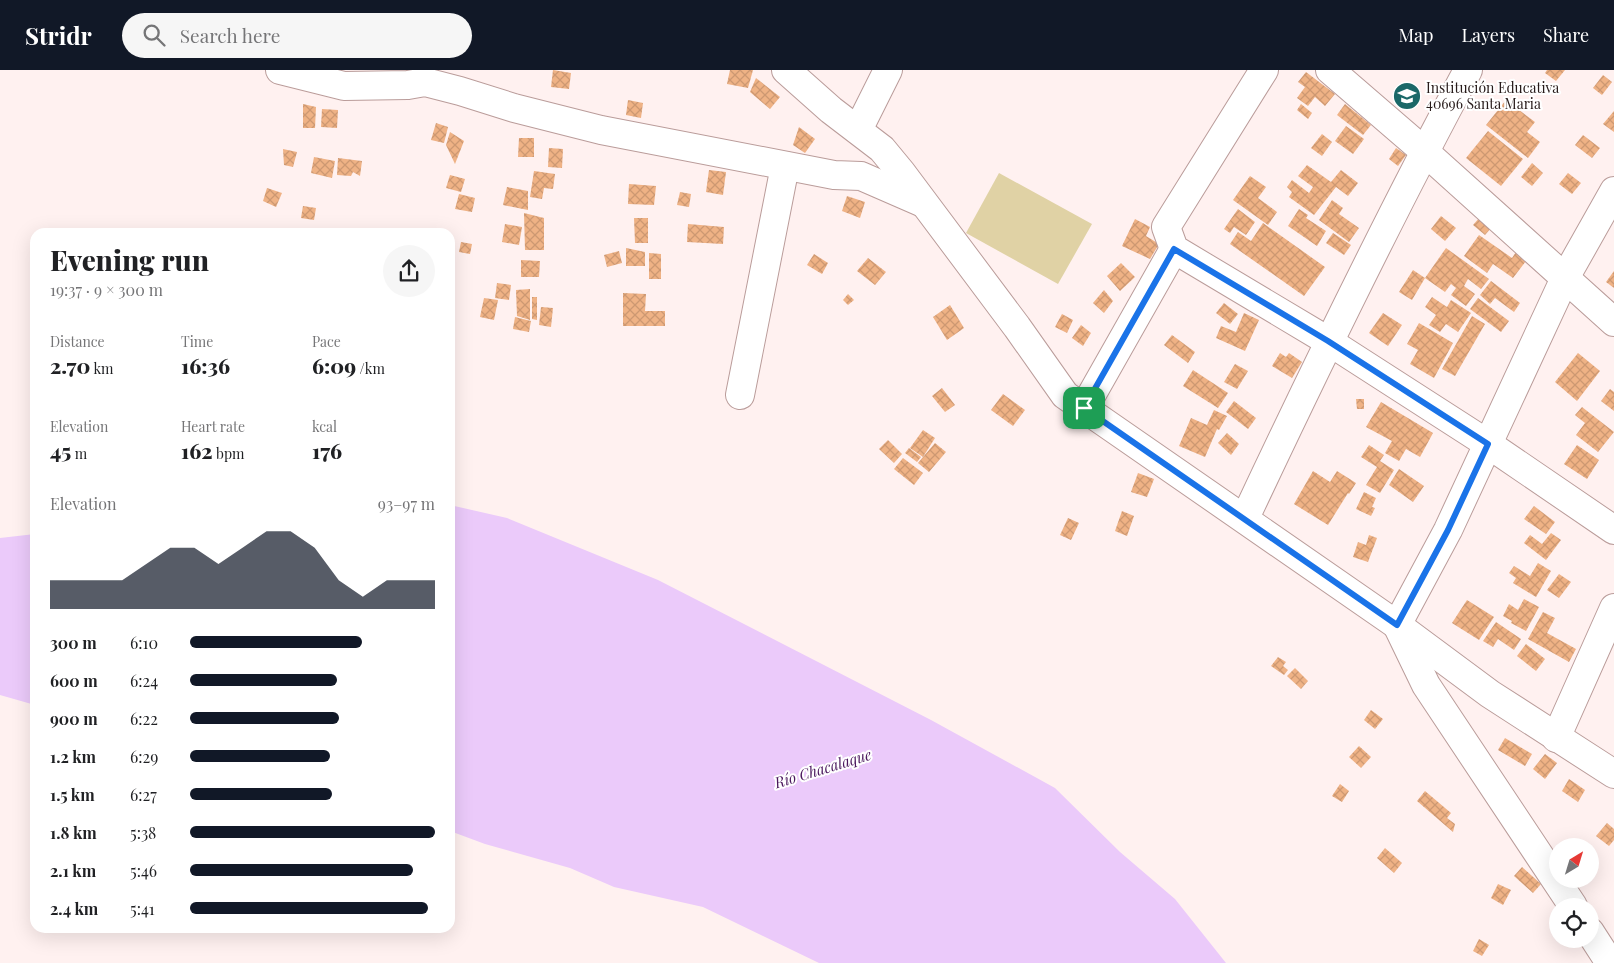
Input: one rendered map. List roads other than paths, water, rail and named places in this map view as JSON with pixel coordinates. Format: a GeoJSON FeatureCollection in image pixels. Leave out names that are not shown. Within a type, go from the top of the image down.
{"type":"FeatureCollection","features":[{"type":"Feature","properties":{"kind":"street"},"geometry":{"type":"LineString","coordinates":[[280,70],[344,86],[408,85],[425,82],[514,108],[600,130],[834,175],[860,176],[925,204]]}},
{"type":"Feature","properties":{"kind":"street"},"geometry":{"type":"LineString","coordinates":[[786,70],[882,149],[1017,327],[1065,395],[1245,518],[1397,625],[1490,694],[1614,774]]}},
{"type":"Feature","properties":{"kind":"street"},"geometry":{"type":"LineString","coordinates":[[858,130],[888,70]]}},
{"type":"Feature","properties":{"kind":"street"},"geometry":{"type":"LineString","coordinates":[[1264,70],[1166,227],[1174,249],[1328,341],[1488,444],[1614,530]]}},
{"type":"Feature","properties":{"kind":"street"},"geometry":{"type":"LineString","coordinates":[[1330,70],[1424,151],[1614,322]]}},
{"type":"Feature","properties":{"kind":"street"},"geometry":{"type":"LineString","coordinates":[[1245,518],[1328,341],[1424,151],[1468,70]]}},
{"type":"Feature","properties":{"kind":"street"},"geometry":{"type":"LineString","coordinates":[[740,395],[785,166]]}},
{"type":"Feature","properties":{"kind":"street"},"geometry":{"type":"LineString","coordinates":[[1397,625],[1448,530],[1565,278],[1614,191]]}},
{"type":"Feature","properties":{"kind":"street"},"geometry":{"type":"LineString","coordinates":[[1084,408],[1174,249]]}},
{"type":"Feature","properties":{"kind":"street"},"geometry":{"type":"LineString","coordinates":[[1556,738],[1614,608]]}},
{"type":"Feature","properties":{"kind":"street"},"geometry":{"type":"LineString","coordinates":[[1397,625],[1426,685],[1568,898]]}},
{"type":"Feature","properties":{"kind":"street"},"geometry":{"type":"LineString","coordinates":[[1599,946],[1610,963]]}},
{"type":"Feature","properties":{"kind":"water","name":"Río Chacalaque"},"geometry":{"type":"Polygon","coordinates":[[[455,506],[507,518],[658,580],[931,720],[1055,788],[1120,852],[1175,899],[1226,963],[819,963],[703,907],[614,887],[570,868],[485,844],[455,833],[455,506]]]}},
{"type":"Feature","properties":{"kind":"water"},"geometry":{"type":"Polygon","coordinates":[[[30,535],[30,704],[0,695],[0,538],[30,535]]]}},
{"type":"Feature","properties":{"kind":"place","name":"Institución Educativa 40696 Santa Maria"},"geometry":{"type":"Point","coordinates":[1407,96]}}]}
